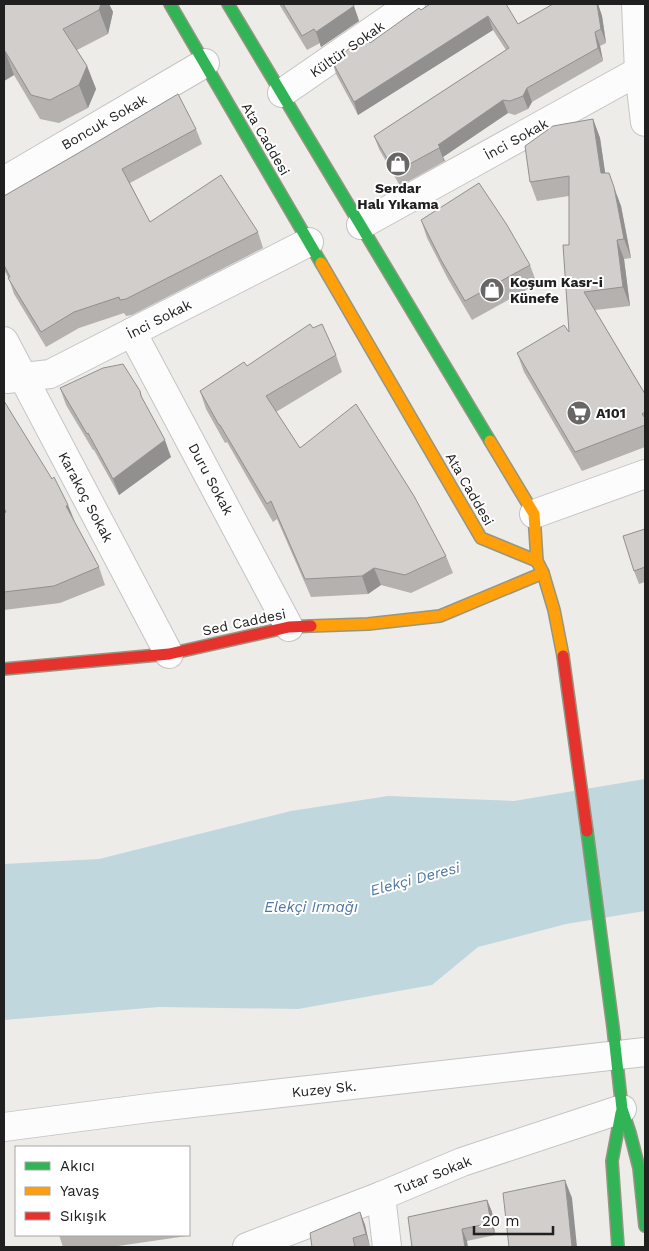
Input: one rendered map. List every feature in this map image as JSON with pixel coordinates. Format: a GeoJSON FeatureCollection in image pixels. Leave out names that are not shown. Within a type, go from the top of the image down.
{"type":"FeatureCollection","features":[{"type":"Feature","properties":{"kind":"main road","name":"Ata Caddesi"},"geometry":{"type":"LineString","coordinates":[[170,4],[480,538],[536,561]]}},
{"type":"Feature","properties":{"kind":"main road"},"geometry":{"type":"LineString","coordinates":[[228,4],[534,514],[536,561],[543,573],[562,647],[613,1027],[622,1110],[639,1168],[645,1226]]}},
{"type":"Feature","properties":{"kind":"main road","name":"Sed Caddesi"},"geometry":{"type":"LineString","coordinates":[[4,669],[168,654],[289,627],[368,624],[440,616],[543,573]]}},
{"type":"Feature","properties":{"kind":"main road"},"geometry":{"type":"LineString","coordinates":[[618,1247],[612,1161],[622,1110]]}},
{"type":"Feature","properties":{"kind":"street","name":"Kültür Sokak"},"geometry":{"type":"LineString","coordinates":[[282,93],[411,4]]}},
{"type":"Feature","properties":{"kind":"street"},"geometry":{"type":"LineString","coordinates":[[636,4],[645,122]]}},
{"type":"Feature","properties":{"kind":"street","name":"Boncuk Sokak"},"geometry":{"type":"LineString","coordinates":[[4,181],[204,63]]}},
{"type":"Feature","properties":{"kind":"street","name":"İnci Sokak"},"geometry":{"type":"LineString","coordinates":[[361,225],[642,70]]}},
{"type":"Feature","properties":{"kind":"street","name":"İnci Sokak"},"geometry":{"type":"LineString","coordinates":[[14,379],[50,374],[309,242]]}},
{"type":"Feature","properties":{"kind":"street","name":"Duru Sokak"},"geometry":{"type":"LineString","coordinates":[[132,332],[289,627]]}},
{"type":"Feature","properties":{"kind":"street","name":"Karakoç Sokak"},"geometry":{"type":"LineString","coordinates":[[4,341],[14,379],[168,654]]}},
{"type":"Feature","properties":{"kind":"street"},"geometry":{"type":"LineString","coordinates":[[534,514],[645,474]]}},
{"type":"Feature","properties":{"kind":"street","name":"Kuzey Sk."},"geometry":{"type":"LineString","coordinates":[[4,1127],[149,1108],[645,1052]]}},
{"type":"Feature","properties":{"kind":"street","name":"Tutar Sokak"},"geometry":{"type":"LineString","coordinates":[[247,1247],[381,1196],[462,1162],[622,1110]]}},
{"type":"Feature","properties":{"kind":"street"},"geometry":{"type":"LineString","coordinates":[[381,1196],[387,1247]]}},
{"type":"Feature","properties":{"kind":"water","name":"Elekçi Irmağı"},"geometry":{"type":"Polygon","coordinates":[[[645,779],[645,911],[566,924],[478,947],[432,985],[298,1009],[159,1007],[4,1020],[4,864],[99,859],[291,811],[388,796],[514,801],[645,779]]]}},
{"type":"Feature","properties":{"kind":"building"},"geometry":{"type":"Polygon","coordinates":[[[4,4],[101,4],[99,10],[63,29],[87,66],[79,85],[50,100],[31,95],[4,52],[4,4]]]}},
{"type":"Feature","properties":{"kind":"building"},"geometry":{"type":"Polygon","coordinates":[[[283,4],[353,4],[354,6],[316,32],[314,29],[302,36],[283,4]]]}},
{"type":"Feature","properties":{"kind":"building"},"geometry":{"type":"Polygon","coordinates":[[[430,4],[506,4],[518,24],[553,4],[597,4],[601,29],[595,32],[598,48],[527,88],[523,96],[510,101],[503,100],[438,145],[439,148],[395,172],[374,136],[509,48],[488,16],[354,102],[332,61],[367,36],[370,43],[419,8],[421,10],[430,4]]]}},
{"type":"Feature","properties":{"kind":"building"},"geometry":{"type":"Polygon","coordinates":[[[178,94],[196,129],[122,169],[150,222],[221,175],[258,232],[126,299],[120,300],[119,297],[74,312],[41,332],[8,278],[10,277],[4,265],[4,196],[178,94]]]}},
{"type":"Feature","properties":{"kind":"building"},"geometry":{"type":"Polygon","coordinates":[[[593,119],[601,173],[609,173],[614,187],[624,239],[617,240],[623,287],[584,292],[645,394],[645,412],[642,414],[645,418],[645,425],[575,452],[517,353],[564,325],[569,332],[563,245],[569,245],[569,176],[530,182],[525,146],[553,126],[593,119]]]}},
{"type":"Feature","properties":{"kind":"building"},"geometry":{"type":"Polygon","coordinates":[[[479,183],[507,225],[530,265],[465,301],[441,260],[421,220],[479,183]]]}},
{"type":"Feature","properties":{"kind":"building"},"geometry":{"type":"Polygon","coordinates":[[[310,324],[313,328],[322,324],[336,355],[266,396],[300,448],[356,404],[414,496],[446,556],[405,575],[374,568],[362,576],[305,579],[271,501],[267,504],[200,391],[244,362],[247,366],[310,324]]]}},
{"type":"Feature","properties":{"kind":"building"},"geometry":{"type":"Polygon","coordinates":[[[123,364],[140,391],[165,440],[113,479],[88,433],[60,388],[103,368],[123,364]]]}},
{"type":"Feature","properties":{"kind":"building"},"geometry":{"type":"Polygon","coordinates":[[[4,401],[52,479],[54,477],[68,505],[66,506],[99,567],[54,586],[4,592],[4,513],[6,512],[4,508],[4,401]]]}},
{"type":"Feature","properties":{"kind":"building"},"geometry":{"type":"Polygon","coordinates":[[[645,529],[645,567],[634,571],[623,536],[645,529]]]}},
{"type":"Feature","properties":{"kind":"building"},"geometry":{"type":"Polygon","coordinates":[[[565,1180],[572,1247],[509,1247],[503,1193],[565,1180]]]}},
{"type":"Feature","properties":{"kind":"building"},"geometry":{"type":"Polygon","coordinates":[[[487,1200],[491,1223],[462,1229],[465,1247],[412,1247],[408,1217],[487,1200]]]}},
{"type":"Feature","properties":{"kind":"building"},"geometry":{"type":"Polygon","coordinates":[[[360,1212],[366,1234],[353,1238],[355,1247],[312,1247],[310,1233],[360,1212]]]}},
{"type":"Feature","properties":{"kind":"traffic: fast"},"geometry":{"type":"LineString","coordinates":[[170,4],[321,263]]}},
{"type":"Feature","properties":{"kind":"traffic: fast"},"geometry":{"type":"LineString","coordinates":[[228,4],[490,441]]}},
{"type":"Feature","properties":{"kind":"traffic: fast"},"geometry":{"type":"LineString","coordinates":[[587,831],[622,1109],[639,1168],[645,1226]]}},
{"type":"Feature","properties":{"kind":"traffic: fast"},"geometry":{"type":"LineString","coordinates":[[618,1247],[612,1161],[621,1113]]}},
{"type":"Feature","properties":{"kind":"traffic: slow"},"geometry":{"type":"LineString","coordinates":[[321,263],[481,538],[537,561]]}},
{"type":"Feature","properties":{"kind":"traffic: slow"},"geometry":{"type":"LineString","coordinates":[[490,441],[534,514],[537,561],[543,573],[554,610],[563,656]]}},
{"type":"Feature","properties":{"kind":"traffic: slow"},"geometry":{"type":"LineString","coordinates":[[311,626],[368,624],[440,616],[543,573]]}},
{"type":"Feature","properties":{"kind":"traffic: jam"},"geometry":{"type":"LineString","coordinates":[[4,669],[169,654],[289,627],[311,626]]}},
{"type":"Feature","properties":{"kind":"traffic: jam"},"geometry":{"type":"LineString","coordinates":[[563,656],[587,831]]}},
{"type":"Feature","properties":{"kind":"place","name":"Serdar Halı Yıkama"},"geometry":{"type":"Point","coordinates":[398,164]}},
{"type":"Feature","properties":{"kind":"place","name":"Koşum Kasr-i Künefe"},"geometry":{"type":"Point","coordinates":[492,290]}},
{"type":"Feature","properties":{"kind":"place","name":"A101"},"geometry":{"type":"Point","coordinates":[579,413]}},
{"type":"Feature","properties":{"kind":"water label","name":"Elekçi Deresi"},"geometry":{"type":"Point","coordinates":[415,879]}}]}
